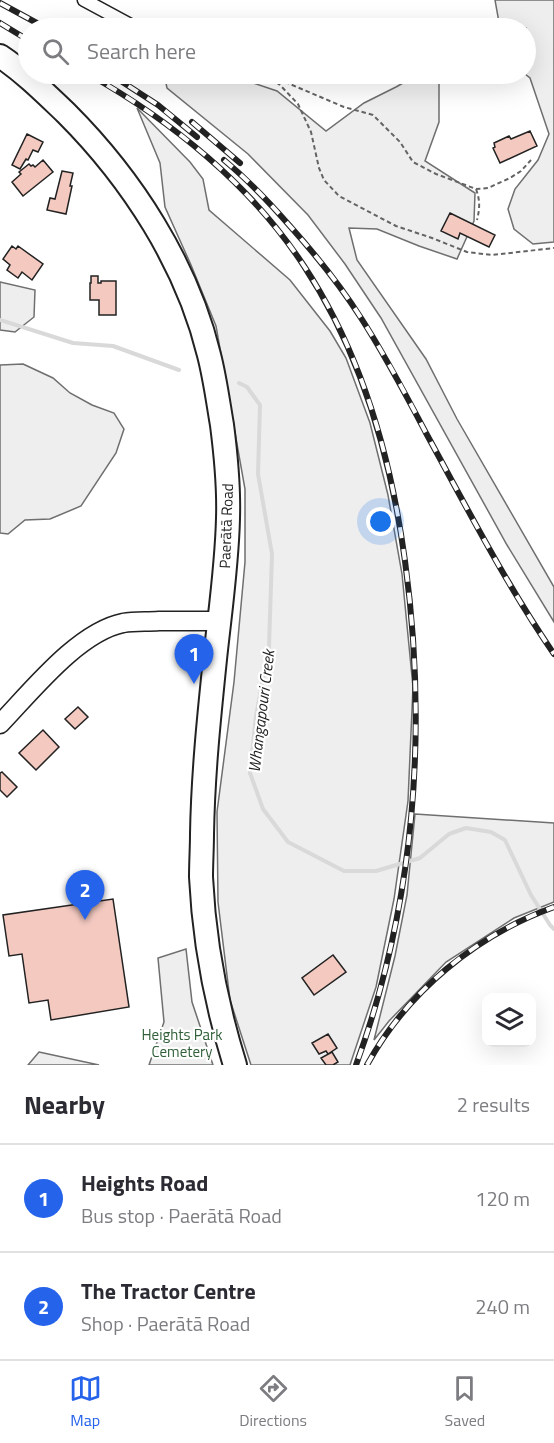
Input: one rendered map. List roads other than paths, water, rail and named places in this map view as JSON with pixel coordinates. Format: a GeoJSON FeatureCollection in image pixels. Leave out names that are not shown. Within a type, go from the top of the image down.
{"type":"FeatureCollection","features":[{"type":"Feature","properties":{"kind":"highway","name":"Paerātā Road"},"geometry":{"type":"LineString","coordinates":[[0,56],[18,71]]}},
{"type":"Feature","properties":{"kind":"highway","name":"Paerātā Road"},"geometry":{"type":"LineString","coordinates":[[34,84],[80,127],[106,157],[153,223],[177,268],[195,309],[209,354],[218,396],[228,480],[228,518],[206,743],[201,876],[213,977],[235,1065]]}},
{"type":"Feature","properties":{"kind":"street"},"geometry":{"type":"LineString","coordinates":[[84,0],[117,18]]}},
{"type":"Feature","properties":{"kind":"street"},"geometry":{"type":"LineString","coordinates":[[0,723],[57,665],[86,640],[106,629],[137,622],[219,621]]}},
{"type":"Feature","properties":{"kind":"waterway","name":"Whangapouri Creek"},"geometry":{"type":"LineString","coordinates":[[0,320],[73,343],[113,346],[179,370]]}},
{"type":"Feature","properties":{"kind":"waterway","name":"Whangapouri Creek"},"geometry":{"type":"LineString","coordinates":[[239,383],[247,387],[260,405],[258,474],[272,554],[269,647],[256,716],[250,773],[263,809],[288,842],[344,871],[376,871],[420,858],[449,834],[466,828],[491,832],[505,840],[531,895],[554,929]]}},
{"type":"Feature","properties":{"kind":"railway"},"geometry":{"type":"LineString","coordinates":[[0,3],[28,18]]}},
{"type":"Feature","properties":{"kind":"railway"},"geometry":{"type":"LineString","coordinates":[[0,23],[18,34]]}},
{"type":"Feature","properties":{"kind":"railway"},"geometry":{"type":"LineString","coordinates":[[105,84],[150,112],[208,157],[260,208],[283,236],[304,266],[342,335],[358,371],[382,445],[399,522],[412,625],[415,752],[411,816],[392,942],[376,1004],[356,1065]]}},
{"type":"Feature","properties":{"kind":"railway"},"geometry":{"type":"LineString","coordinates":[[125,84],[158,105],[197,137]]}},
{"type":"Feature","properties":{"kind":"railway"},"geometry":{"type":"LineString","coordinates":[[192,122],[240,163]]}},
{"type":"Feature","properties":{"kind":"railway"},"geometry":{"type":"LineString","coordinates":[[224,160],[250,183],[281,216],[318,258],[353,306],[395,375],[503,573],[554,654]]}},
{"type":"Feature","properties":{"kind":"railway"},"geometry":{"type":"LineString","coordinates":[[367,1065],[383,1038],[402,1013],[446,969],[497,933],[554,907]]}},
{"type":"Feature","properties":{"kind":"place","name":"Heights Road"},"geometry":{"type":"Point","coordinates":[194,684]}},
{"type":"Feature","properties":{"kind":"place","name":"The Tractor Centre"},"geometry":{"type":"Point","coordinates":[85,920]}},
{"type":"Feature","properties":{"kind":"park label","name":"Heights Park Cemetery"},"geometry":{"type":"Point","coordinates":[182,1042]}}]}
